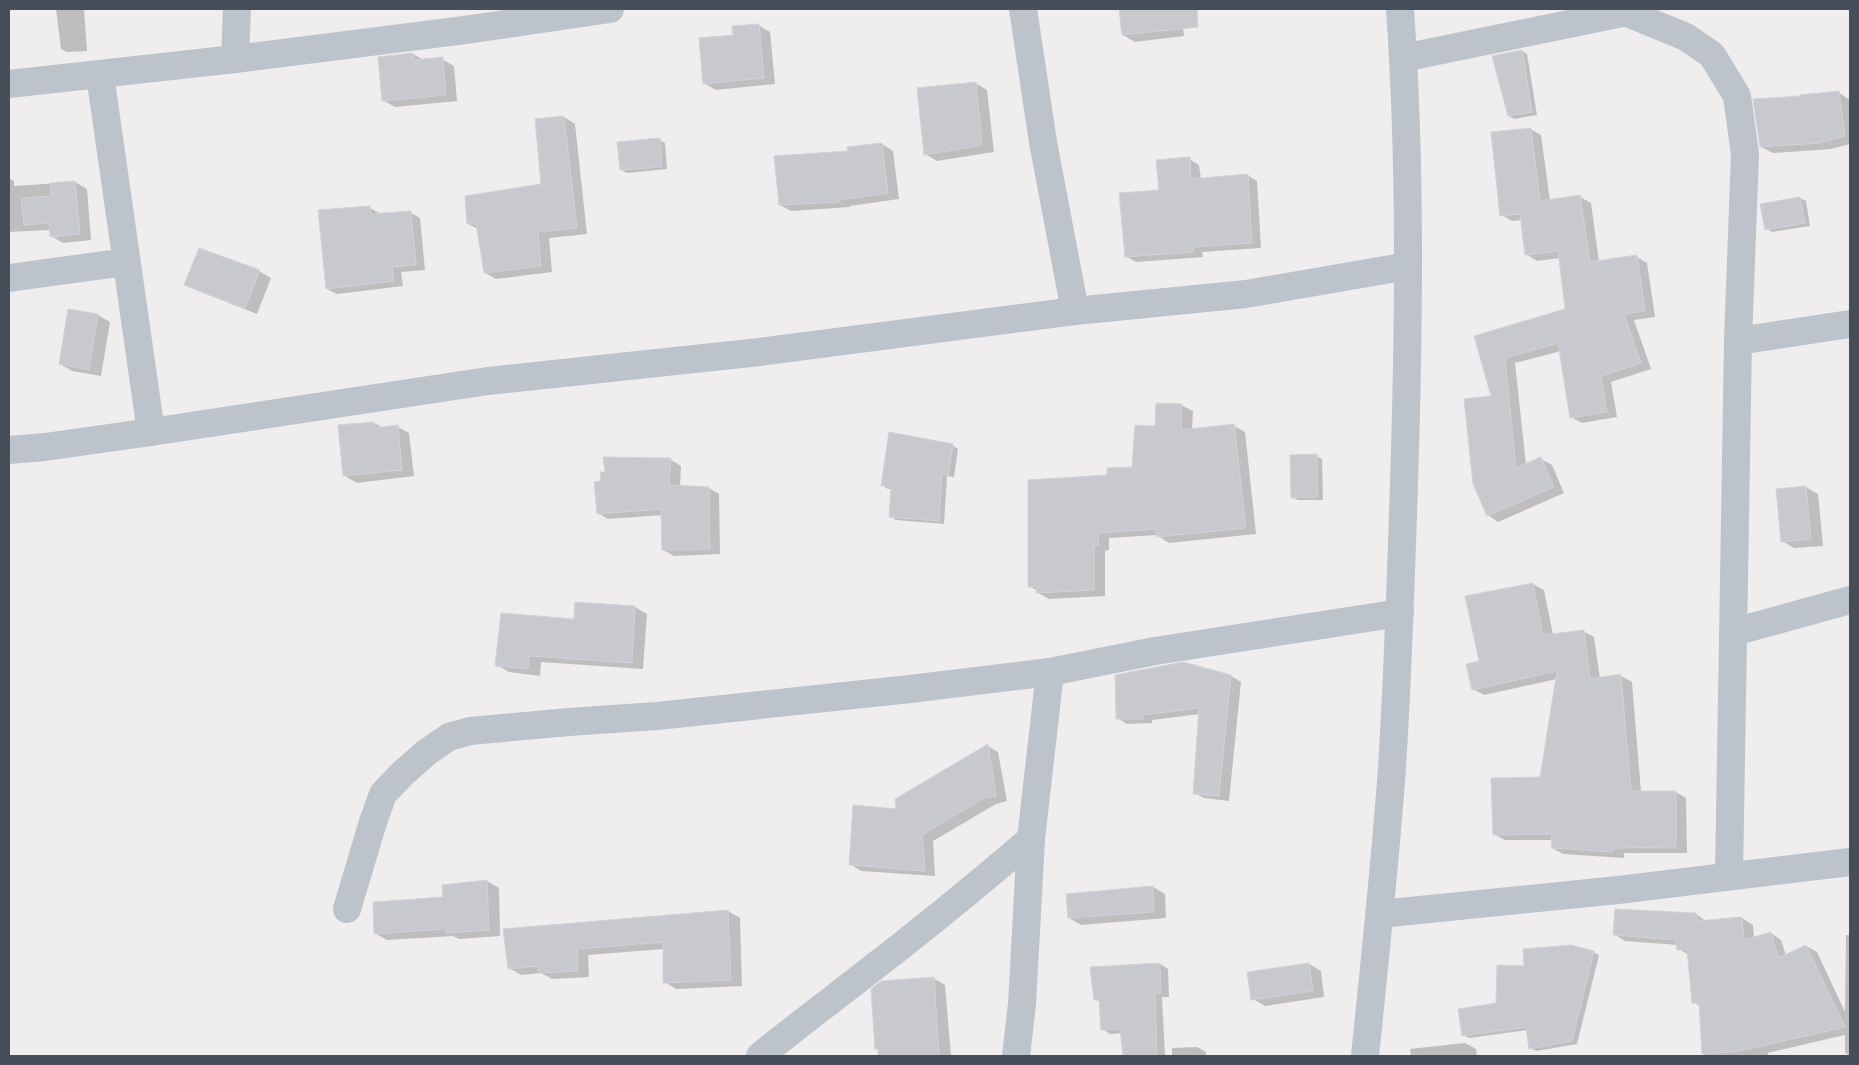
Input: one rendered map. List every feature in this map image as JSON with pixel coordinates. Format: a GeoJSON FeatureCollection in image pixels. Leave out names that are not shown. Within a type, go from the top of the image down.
{"type":"FeatureCollection","features":[{"type":"Feature","properties":{"kind":"street"},"geometry":{"type":"LineString","coordinates":[[235,59],[238,9]]}},
{"type":"Feature","properties":{"kind":"street"},"geometry":{"type":"LineString","coordinates":[[9,84],[235,59],[610,9]]}},
{"type":"Feature","properties":{"kind":"street"},"geometry":{"type":"LineString","coordinates":[[1023,9],[1043,142],[1075,311]]}},
{"type":"Feature","properties":{"kind":"street"},"geometry":{"type":"LineString","coordinates":[[1365,1056],[1380,914],[1392,767],[1400,613],[1408,266],[1400,9]]}},
{"type":"Feature","properties":{"kind":"street"},"geometry":{"type":"LineString","coordinates":[[1403,58],[1636,10],[1686,37],[1712,55],[1737,96],[1745,154],[1738,341],[1729,876]]}},
{"type":"Feature","properties":{"kind":"street"},"geometry":{"type":"LineString","coordinates":[[100,75],[151,432]]}},
{"type":"Feature","properties":{"kind":"street"},"geometry":{"type":"LineString","coordinates":[[9,278],[126,262]]}},
{"type":"Feature","properties":{"kind":"street"},"geometry":{"type":"LineString","coordinates":[[9,450],[45,447],[151,432],[488,381],[760,352],[1075,311],[1246,294],[1408,266]]}},
{"type":"Feature","properties":{"kind":"street"},"geometry":{"type":"LineString","coordinates":[[1738,341],[1850,324]]}},
{"type":"Feature","properties":{"kind":"street"},"geometry":{"type":"LineString","coordinates":[[1734,632],[1850,600]]}},
{"type":"Feature","properties":{"kind":"street"},"geometry":{"type":"LineString","coordinates":[[347,909],[373,822],[384,794],[402,774],[427,752],[449,737],[470,731],[667,715],[1050,672],[1155,651],[1400,613]]}},
{"type":"Feature","properties":{"kind":"street"},"geometry":{"type":"LineString","coordinates":[[1016,1056],[1023,985],[1031,839],[1050,672]]}},
{"type":"Feature","properties":{"kind":"street"},"geometry":{"type":"LineString","coordinates":[[760,1056],[857,981],[1031,839]]}},
{"type":"Feature","properties":{"kind":"street"},"geometry":{"type":"LineString","coordinates":[[1380,914],[1618,890],[1850,862]]}},
{"type":"Feature","properties":{"kind":"building"},"geometry":{"type":"Polygon","coordinates":[[[1119,9],[1197,9],[1198,27],[1122,35],[1119,9]]]}},
{"type":"Feature","properties":{"kind":"building"},"geometry":{"type":"Polygon","coordinates":[[[759,24],[764,78],[703,84],[699,38],[733,35],[732,26],[759,24]]]}},
{"type":"Feature","properties":{"kind":"building"},"geometry":{"type":"Polygon","coordinates":[[[1522,50],[1532,112],[1508,116],[1492,56],[1522,50]]]}},
{"type":"Feature","properties":{"kind":"building"},"geometry":{"type":"Polygon","coordinates":[[[413,53],[414,60],[443,57],[446,95],[382,101],[378,57],[413,53]]]}},
{"type":"Feature","properties":{"kind":"building"},"geometry":{"type":"Polygon","coordinates":[[[976,82],[982,145],[924,155],[917,88],[976,82]]]}},
{"type":"Feature","properties":{"kind":"building"},"geometry":{"type":"Polygon","coordinates":[[[1839,91],[1845,136],[1819,143],[1760,147],[1753,99],[1839,91]]]}},
{"type":"Feature","properties":{"kind":"building"},"geometry":{"type":"Polygon","coordinates":[[[564,116],[577,228],[538,232],[541,266],[484,273],[476,224],[467,224],[465,196],[541,184],[535,119],[564,116]]]}},
{"type":"Feature","properties":{"kind":"building"},"geometry":{"type":"Polygon","coordinates":[[[1531,128],[1540,201],[1580,195],[1590,262],[1637,255],[1645,311],[1624,314],[1641,363],[1601,376],[1607,412],[1570,418],[1558,343],[1505,358],[1516,468],[1541,457],[1554,487],[1487,516],[1473,484],[1464,399],[1491,396],[1474,336],[1565,309],[1558,251],[1525,255],[1520,214],[1500,216],[1491,132],[1531,128]]]}},
{"type":"Feature","properties":{"kind":"building"},"geometry":{"type":"Polygon","coordinates":[[[660,138],[662,167],[620,170],[617,142],[660,138]]]}},
{"type":"Feature","properties":{"kind":"building"},"geometry":{"type":"Polygon","coordinates":[[[882,143],[888,193],[839,200],[839,202],[779,205],[774,156],[848,151],[847,147],[882,143]]]}},
{"type":"Feature","properties":{"kind":"building"},"geometry":{"type":"Polygon","coordinates":[[[1190,157],[1191,179],[1248,174],[1252,243],[1193,247],[1193,252],[1125,257],[1119,193],[1159,190],[1156,160],[1190,157]]]}},
{"type":"Feature","properties":{"kind":"building"},"geometry":{"type":"Polygon","coordinates":[[[75,181],[80,234],[50,237],[49,223],[24,225],[21,198],[51,196],[50,183],[75,181]]]}},
{"type":"Feature","properties":{"kind":"building"},"geometry":{"type":"Polygon","coordinates":[[[1800,197],[1805,223],[1765,230],[1760,204],[1800,197]]]}},
{"type":"Feature","properties":{"kind":"building"},"geometry":{"type":"Polygon","coordinates":[[[370,206],[371,214],[411,211],[416,265],[392,267],[394,281],[326,289],[318,210],[370,206]]]}},
{"type":"Feature","properties":{"kind":"building"},"geometry":{"type":"Polygon","coordinates":[[[199,248],[260,270],[245,308],[184,285],[199,248]]]}},
{"type":"Feature","properties":{"kind":"building"},"geometry":{"type":"Polygon","coordinates":[[[68,309],[98,314],[89,370],[59,364],[68,309]]]}},
{"type":"Feature","properties":{"kind":"building"},"geometry":{"type":"Polygon","coordinates":[[[1156,403],[1182,404],[1181,430],[1234,424],[1246,528],[1156,537],[1156,529],[1098,533],[1099,545],[1094,545],[1094,590],[1036,593],[1037,586],[1028,587],[1028,480],[1107,475],[1107,468],[1132,467],[1135,425],[1155,426],[1156,403]]]}},
{"type":"Feature","properties":{"kind":"building"},"geometry":{"type":"Polygon","coordinates":[[[374,422],[374,428],[398,425],[402,470],[343,476],[338,425],[374,422]]]}},
{"type":"Feature","properties":{"kind":"building"},"geometry":{"type":"Polygon","coordinates":[[[889,432],[953,444],[948,475],[942,474],[939,521],[889,517],[891,486],[881,486],[889,432]]]}},
{"type":"Feature","properties":{"kind":"building"},"geometry":{"type":"Polygon","coordinates":[[[1317,454],[1318,497],[1291,498],[1290,455],[1317,454]]]}},
{"type":"Feature","properties":{"kind":"building"},"geometry":{"type":"Polygon","coordinates":[[[603,457],[671,458],[669,485],[709,487],[710,549],[662,550],[661,509],[597,514],[594,482],[601,481],[600,472],[605,472],[603,457]]]}},
{"type":"Feature","properties":{"kind":"building"},"geometry":{"type":"Polygon","coordinates":[[[1806,486],[1811,539],[1781,542],[1776,489],[1806,486]]]}},
{"type":"Feature","properties":{"kind":"building"},"geometry":{"type":"Polygon","coordinates":[[[1533,583],[1543,635],[1584,630],[1590,679],[1621,674],[1631,791],[1676,791],[1676,847],[1614,848],[1613,852],[1551,848],[1552,834],[1493,835],[1491,778],[1540,777],[1557,671],[1472,690],[1466,664],[1479,661],[1465,596],[1533,583]]]}},
{"type":"Feature","properties":{"kind":"building"},"geometry":{"type":"Polygon","coordinates":[[[575,602],[635,606],[632,663],[529,656],[528,669],[495,666],[501,613],[574,619],[575,602]]]}},
{"type":"Feature","properties":{"kind":"building"},"geometry":{"type":"Polygon","coordinates":[[[1183,662],[1231,675],[1219,796],[1193,794],[1199,708],[1143,715],[1143,719],[1116,719],[1115,675],[1183,662]]]}},
{"type":"Feature","properties":{"kind":"building"},"geometry":{"type":"Polygon","coordinates":[[[988,744],[996,796],[984,798],[922,835],[925,871],[849,865],[853,805],[896,809],[895,799],[988,744]]]}},
{"type":"Feature","properties":{"kind":"building"},"geometry":{"type":"Polygon","coordinates":[[[487,880],[489,930],[446,933],[445,929],[374,934],[373,902],[443,897],[442,885],[487,880]]]}},
{"type":"Feature","properties":{"kind":"building"},"geometry":{"type":"Polygon","coordinates":[[[1153,886],[1154,912],[1068,918],[1066,894],[1153,886]]]}},
{"type":"Feature","properties":{"kind":"building"},"geometry":{"type":"Polygon","coordinates":[[[1615,909],[1696,913],[1697,921],[1742,917],[1744,940],[1771,932],[1778,958],[1806,945],[1845,1027],[1735,1052],[1702,1054],[1699,1003],[1692,1003],[1687,949],[1677,950],[1676,940],[1613,935],[1615,909]]]}},
{"type":"Feature","properties":{"kind":"building"},"geometry":{"type":"Polygon","coordinates":[[[728,910],[731,980],[663,983],[663,942],[577,949],[578,971],[539,973],[538,966],[508,969],[503,929],[728,910]]]}},
{"type":"Feature","properties":{"kind":"building"},"geometry":{"type":"Polygon","coordinates":[[[1571,945],[1594,951],[1572,1041],[1529,1049],[1526,1027],[1462,1036],[1458,1009],[1496,1003],[1497,965],[1524,966],[1523,949],[1571,945]]]}},
{"type":"Feature","properties":{"kind":"building"},"geometry":{"type":"Polygon","coordinates":[[[1160,963],[1161,993],[1155,993],[1157,1056],[1123,1056],[1120,1029],[1101,1030],[1099,1000],[1094,1000],[1090,967],[1160,963]]]}},
{"type":"Feature","properties":{"kind":"building"},"geometry":{"type":"Polygon","coordinates":[[[1309,963],[1313,991],[1251,1000],[1247,972],[1309,963]]]}},
{"type":"Feature","properties":{"kind":"building"},"geometry":{"type":"Polygon","coordinates":[[[934,977],[939,1056],[878,1056],[878,1049],[875,1049],[871,989],[881,981],[934,977]]]}}]}
